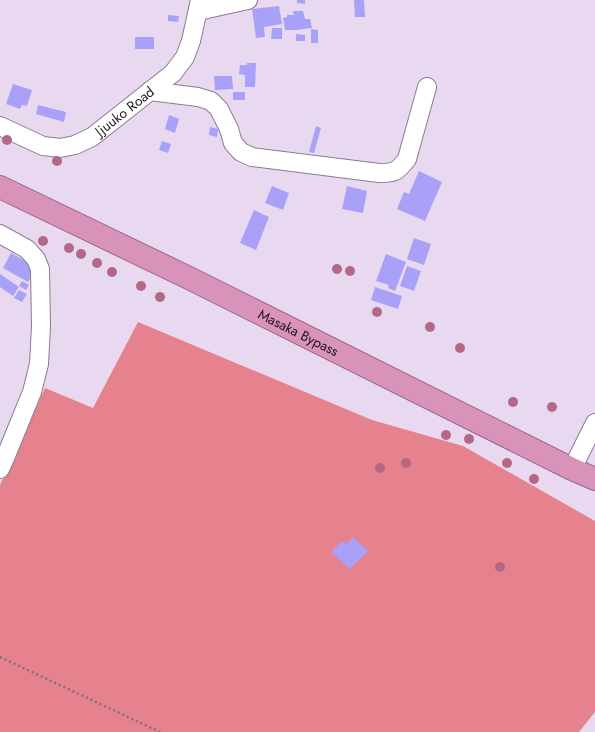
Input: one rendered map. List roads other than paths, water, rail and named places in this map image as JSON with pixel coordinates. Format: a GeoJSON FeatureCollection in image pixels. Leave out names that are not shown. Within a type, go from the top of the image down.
{"type":"FeatureCollection","features":[{"type":"Feature","properties":{"kind":"highway","name":"Masaka Bypass"},"geometry":{"type":"LineString","coordinates":[[0,187],[191,279],[595,480]]}},
{"type":"Feature","properties":{"kind":"street"},"geometry":{"type":"LineString","coordinates":[[199,5],[248,0]]}},
{"type":"Feature","properties":{"kind":"street","name":"Jjuuko Road"},"geometry":{"type":"LineString","coordinates":[[0,126],[43,146],[60,148],[75,145],[92,137],[173,73],[185,57],[192,41],[199,5]]}},
{"type":"Feature","properties":{"kind":"street"},"geometry":{"type":"LineString","coordinates":[[150,91],[198,97],[211,101],[219,109],[228,129],[232,143],[241,152],[252,156],[379,173],[391,173],[400,168],[407,159],[426,87]]}},
{"type":"Feature","properties":{"kind":"street"},"geometry":{"type":"LineString","coordinates":[[0,234],[27,249],[36,259],[40,270],[41,326],[39,364],[32,392],[0,469]]}},
{"type":"Feature","properties":{"kind":"street"},"geometry":{"type":"LineString","coordinates":[[572,469],[595,423]]}}]}
